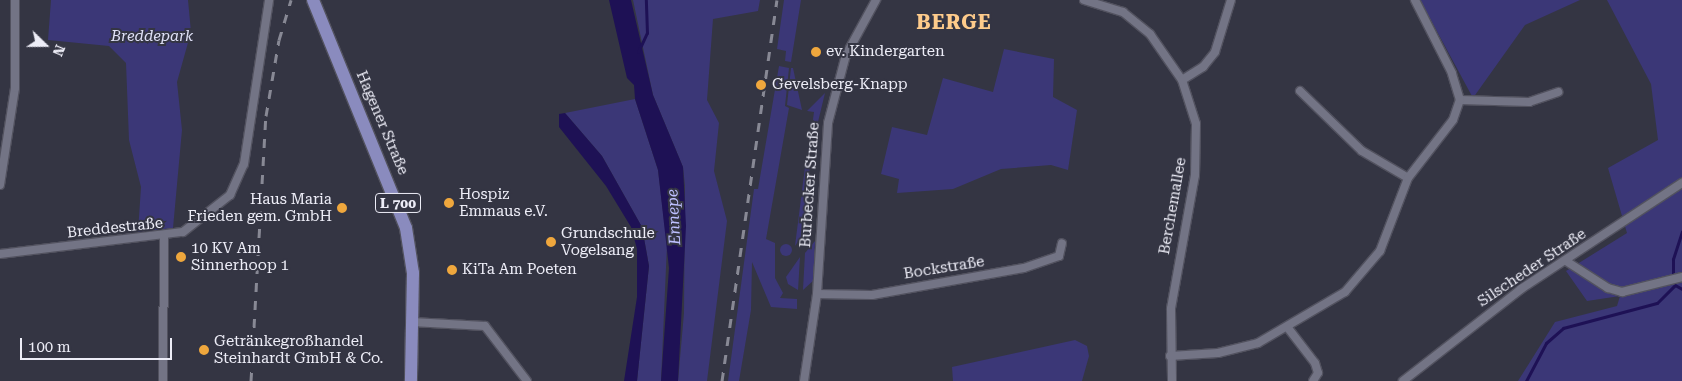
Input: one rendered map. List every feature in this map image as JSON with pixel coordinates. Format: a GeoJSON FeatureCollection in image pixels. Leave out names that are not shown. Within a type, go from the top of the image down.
{"type":"FeatureCollection","features":[{"type":"Feature","properties":{"kind":"main road","name":"Hagener Straße"},"geometry":{"type":"LineString","coordinates":[[313,0],[403,219],[413,273],[411,381]]}},
{"type":"Feature","properties":{"kind":"street"},"geometry":{"type":"LineString","coordinates":[[0,185],[15,88],[15,0]]}},
{"type":"Feature","properties":{"kind":"street","name":"Breddestraße"},"geometry":{"type":"LineString","coordinates":[[0,254],[164,237],[183,232],[208,216],[240,179],[269,0]]}},
{"type":"Feature","properties":{"kind":"street","name":"Burbecker Straße"},"geometry":{"type":"LineString","coordinates":[[804,381],[817,294],[829,116],[846,55],[876,0]]}},
{"type":"Feature","properties":{"kind":"street","name":"Berchemallee"},"geometry":{"type":"LineString","coordinates":[[1084,0],[1122,12],[1150,34],[1182,80],[1197,143],[1173,291],[1170,356],[1172,381]]}},
{"type":"Feature","properties":{"kind":"street"},"geometry":{"type":"LineString","coordinates":[[1182,80],[1203,67],[1215,52],[1231,0]]}},
{"type":"Feature","properties":{"kind":"street"},"geometry":{"type":"LineString","coordinates":[[1170,356],[1218,353],[1258,343],[1288,328],[1345,292],[1380,251],[1408,178],[1453,120],[1460,100],[1452,73],[1415,0]]}},
{"type":"Feature","properties":{"kind":"street"},"geometry":{"type":"LineString","coordinates":[[1300,91],[1362,151],[1408,178]]}},
{"type":"Feature","properties":{"kind":"street"},"geometry":{"type":"LineString","coordinates":[[1460,100],[1529,102],[1558,92]]}},
{"type":"Feature","properties":{"kind":"street","name":"Silscheder Straße"},"geometry":{"type":"LineString","coordinates":[[1402,381],[1521,290],[1682,183]]}},
{"type":"Feature","properties":{"kind":"street"},"geometry":{"type":"LineString","coordinates":[[163,381],[164,237]]}},
{"type":"Feature","properties":{"kind":"street","name":"Bockstraße"},"geometry":{"type":"LineString","coordinates":[[817,294],[872,295],[1024,268],[1059,256],[1062,243]]}},
{"type":"Feature","properties":{"kind":"street"},"geometry":{"type":"LineString","coordinates":[[1566,261],[1608,288],[1622,292],[1682,277]]}},
{"type":"Feature","properties":{"kind":"street"},"geometry":{"type":"LineString","coordinates":[[412,322],[485,326],[527,381]]}},
{"type":"Feature","properties":{"kind":"street"},"geometry":{"type":"LineString","coordinates":[[1288,328],[1315,363],[1318,373],[1313,381]]}},
{"type":"Feature","properties":{"kind":"green space","name":"Breddepark"},"geometry":{"type":"Polygon","coordinates":[[[51,0],[188,0],[191,32],[177,82],[182,130],[173,228],[138,232],[141,187],[129,140],[126,63],[109,46],[48,40],[51,0]]]}},
{"type":"Feature","properties":{"kind":"green space"},"geometry":{"type":"Polygon","coordinates":[[[633,0],[760,0],[758,11],[713,19],[707,100],[719,123],[714,171],[727,221],[707,381],[678,381],[684,313],[685,186],[683,167],[653,95],[633,0]]]}},
{"type":"Feature","properties":{"kind":"green space"},"geometry":{"type":"Polygon","coordinates":[[[784,0],[801,0],[791,62],[785,61],[786,51],[777,49],[784,0]]]}},
{"type":"Feature","properties":{"kind":"green space"},"geometry":{"type":"Polygon","coordinates":[[[1420,0],[1580,0],[1525,25],[1473,98],[1420,0]]]}},
{"type":"Feature","properties":{"kind":"green space"},"geometry":{"type":"Polygon","coordinates":[[[1607,0],[1682,0],[1682,381],[1518,381],[1555,322],[1617,306],[1620,296],[1587,301],[1566,271],[1627,233],[1608,168],[1658,140],[1651,84],[1607,0]]]}},
{"type":"Feature","properties":{"kind":"green space"},"geometry":{"type":"Polygon","coordinates":[[[1004,49],[1054,59],[1053,97],[1077,110],[1068,170],[1051,165],[1001,169],[953,189],[897,193],[899,179],[881,174],[892,127],[927,135],[943,78],[993,92],[1004,49]]]}},
{"type":"Feature","properties":{"kind":"green space"},"geometry":{"type":"Polygon","coordinates":[[[779,66],[789,68],[785,106],[789,108],[766,239],[775,243],[775,278],[783,293],[780,298],[797,299],[797,309],[771,307],[752,262],[751,310],[739,381],[728,381],[754,189],[758,189],[779,66]]]}},
{"type":"Feature","properties":{"kind":"green space"},"geometry":{"type":"Polygon","coordinates":[[[791,68],[793,68],[802,110],[787,105],[791,68]]]}},
{"type":"Feature","properties":{"kind":"green space"},"geometry":{"type":"Polygon","coordinates":[[[825,93],[810,155],[808,156],[814,112],[807,111],[825,93]]]}},
{"type":"Feature","properties":{"kind":"green space"},"geometry":{"type":"Polygon","coordinates":[[[635,99],[658,170],[667,245],[661,381],[637,381],[649,266],[642,227],[602,156],[565,113],[635,99]]]}},
{"type":"Feature","properties":{"kind":"green space"},"geometry":{"type":"Polygon","coordinates":[[[806,159],[810,161],[806,229],[795,246],[806,159]]]}},
{"type":"Feature","properties":{"kind":"green space"},"geometry":{"type":"Polygon","coordinates":[[[815,241],[814,280],[803,290],[805,253],[815,241]]]}},
{"type":"Feature","properties":{"kind":"green space"},"geometry":{"type":"Polygon","coordinates":[[[784,244],[788,244],[792,250],[788,256],[784,256],[780,252],[780,248],[784,244]]]}},
{"type":"Feature","properties":{"kind":"green space"},"geometry":{"type":"Polygon","coordinates":[[[800,257],[798,290],[788,284],[786,277],[800,257]]]}},
{"type":"Feature","properties":{"kind":"green space"},"geometry":{"type":"Polygon","coordinates":[[[1075,340],[1087,346],[1089,356],[1082,381],[953,381],[952,367],[1075,340]]]}},
{"type":"Feature","properties":{"kind":"water","name":"Ennepe"},"geometry":{"type":"Polygon","coordinates":[[[609,0],[631,0],[653,95],[683,167],[686,226],[678,381],[661,381],[669,268],[658,170],[635,99],[634,85],[627,78],[609,0]]]}},
{"type":"Feature","properties":{"kind":"water"},"geometry":{"type":"Polygon","coordinates":[[[565,113],[602,156],[642,227],[649,266],[637,381],[624,381],[637,297],[637,249],[631,227],[606,186],[559,127],[559,114],[565,113]]]}},
{"type":"Feature","properties":{"kind":"waterway"},"geometry":{"type":"LineString","coordinates":[[638,52],[647,33],[646,0]]}},
{"type":"Feature","properties":{"kind":"waterway"},"geometry":{"type":"LineString","coordinates":[[1673,275],[1673,259],[1682,231]]}},
{"type":"Feature","properties":{"kind":"waterway"},"geometry":{"type":"LineString","coordinates":[[1526,381],[1546,343],[1563,328],[1657,303],[1675,285],[1682,289]]}},
{"type":"Feature","properties":{"kind":"railway"},"geometry":{"type":"LineString","coordinates":[[251,381],[266,116],[279,40],[291,0]]}},
{"type":"Feature","properties":{"kind":"railway"},"geometry":{"type":"LineString","coordinates":[[722,381],[777,0]]}},
{"type":"Feature","properties":{"kind":"place","name":"ev. Kindergarten"},"geometry":{"type":"Point","coordinates":[816,52]}},
{"type":"Feature","properties":{"kind":"place","name":"Gevelsberg-Knapp"},"geometry":{"type":"Point","coordinates":[761,85]}},
{"type":"Feature","properties":{"kind":"place","name":"Hospiz Emmaus e.V."},"geometry":{"type":"Point","coordinates":[449,203]}},
{"type":"Feature","properties":{"kind":"place","name":"Haus Maria Frieden gem. GmbH"},"geometry":{"type":"Point","coordinates":[342,208]}},
{"type":"Feature","properties":{"kind":"place","name":"Grundschule Vogelsang"},"geometry":{"type":"Point","coordinates":[551,242]}},
{"type":"Feature","properties":{"kind":"place","name":"10 KV Am Sinnerhoop 1"},"geometry":{"type":"Point","coordinates":[181,257]}},
{"type":"Feature","properties":{"kind":"place","name":"KiTa Am Poeten"},"geometry":{"type":"Point","coordinates":[452,270]}},
{"type":"Feature","properties":{"kind":"place","name":"Getränkegroßhandel Steinhardt GmbH & Co."},"geometry":{"type":"Point","coordinates":[204,350]}},
{"type":"Feature","properties":{"kind":"district","name":"BERGE"},"geometry":{"type":"Point","coordinates":[954,22]}}]}
